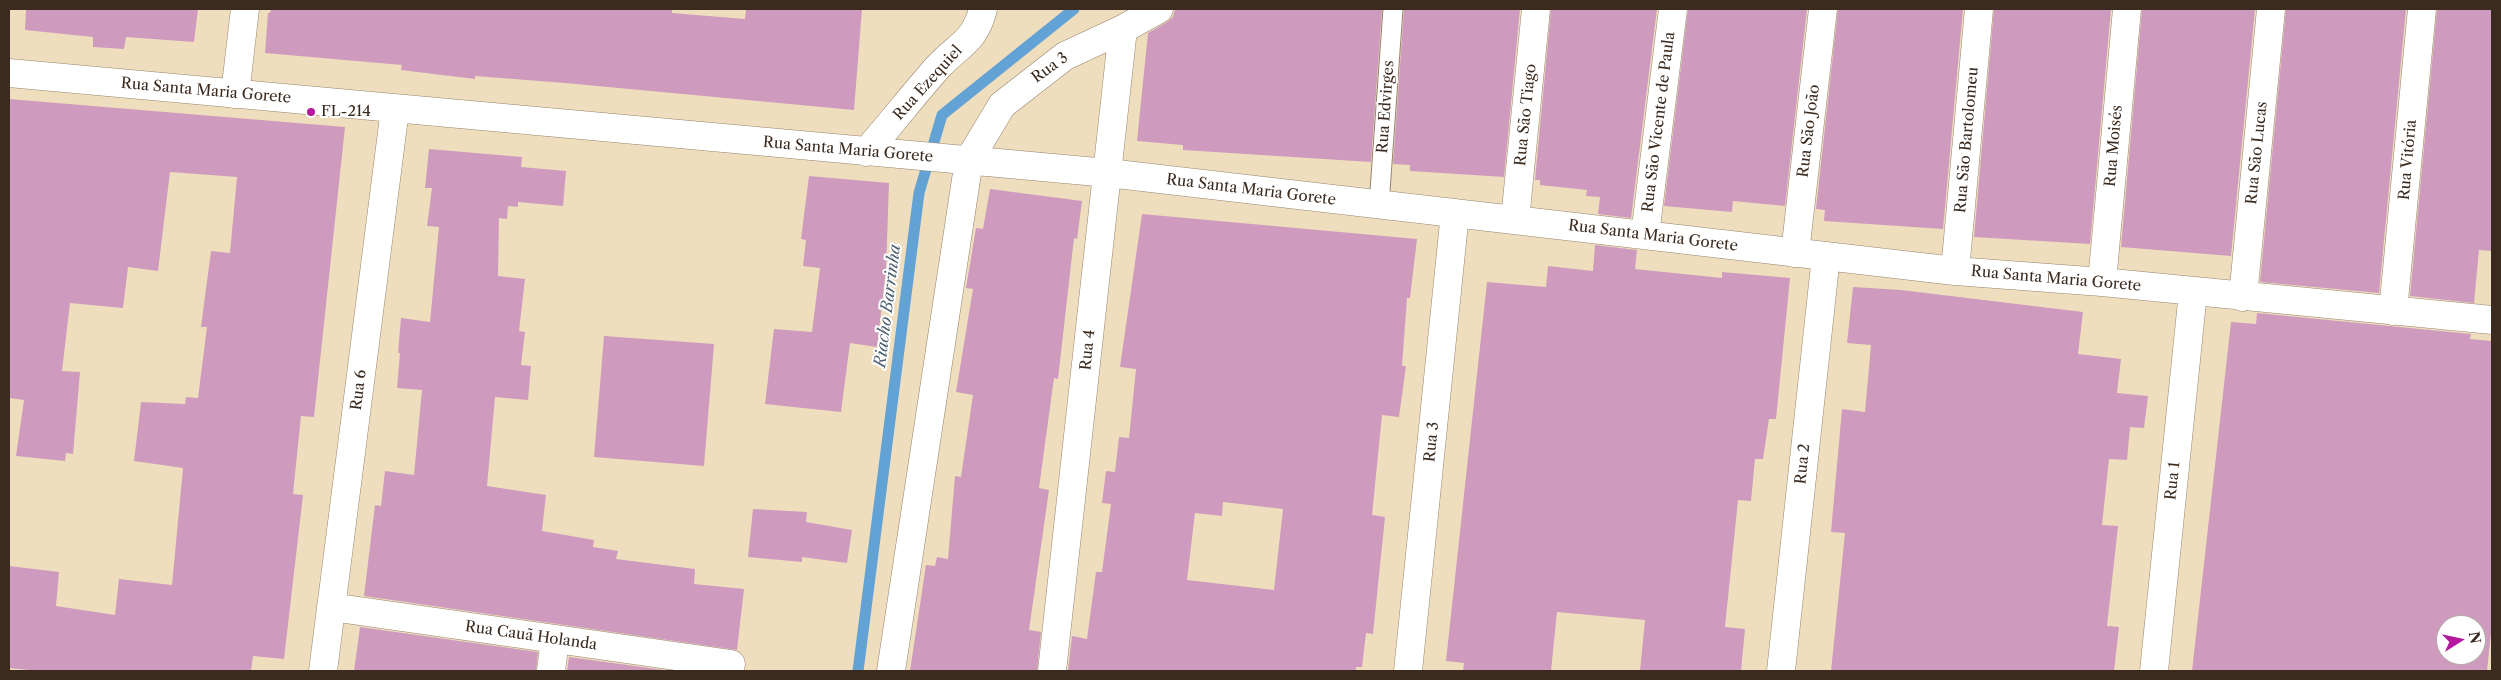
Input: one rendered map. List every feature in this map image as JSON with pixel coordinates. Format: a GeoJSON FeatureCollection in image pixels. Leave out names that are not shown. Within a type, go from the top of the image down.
{"type":"FeatureCollection","features":[{"type":"Feature","properties":{"kind":"street"},"geometry":{"type":"LineString","coordinates":[[235,94],[245,9]]}},
{"type":"Feature","properties":{"kind":"street","name":"Rua Ezequiel"},"geometry":{"type":"LineString","coordinates":[[866,152],[938,67],[979,26],[983,9]]}},
{"type":"Feature","properties":{"kind":"street","name":"Rua 3"},"geometry":{"type":"LineString","coordinates":[[962,159],[1002,105],[1065,56],[1123,29],[1159,9]]}},
{"type":"Feature","properties":{"kind":"street","name":"Rua São Tiago"},"geometry":{"type":"LineString","coordinates":[[1515,220],[1536,9]]}},
{"type":"Feature","properties":{"kind":"street","name":"Rua São Vicente de Paula"},"geometry":{"type":"LineString","coordinates":[[1645,235],[1673,9]]}},
{"type":"Feature","properties":{"kind":"street","name":"Rua São João"},"geometry":{"type":"LineString","coordinates":[[1795,253],[1823,9]]}},
{"type":"Feature","properties":{"kind":"street","name":"Rua São Bartolomeu"},"geometry":{"type":"LineString","coordinates":[[1955,271],[1979,9]]}},
{"type":"Feature","properties":{"kind":"street","name":"Rua Moisés"},"geometry":{"type":"LineString","coordinates":[[2102,282],[2127,9]]}},
{"type":"Feature","properties":{"kind":"street","name":"Rua São Lucas"},"geometry":{"type":"LineString","coordinates":[[2243,297],[2271,9]]}},
{"type":"Feature","properties":{"kind":"street","name":"Rua Vitória"},"geometry":{"type":"LineString","coordinates":[[2393,311],[2422,9]]}},
{"type":"Feature","properties":{"kind":"street","name":"Rua 4"},"geometry":{"type":"LineString","coordinates":[[1052,671],[1123,29]]}},
{"type":"Feature","properties":{"kind":"street","name":"Rua Santa Maria Gorete"},"geometry":{"type":"LineString","coordinates":[[9,72],[395,109],[1108,173],[1955,271],[2102,282],[2492,320]]}},
{"type":"Feature","properties":{"kind":"street","name":"Rua 6"},"geometry":{"type":"LineString","coordinates":[[323,671],[395,109]]}},
{"type":"Feature","properties":{"kind":"street"},"geometry":{"type":"LineString","coordinates":[[891,671],[962,159]]}},
{"type":"Feature","properties":{"kind":"street","name":"Rua 3"},"geometry":{"type":"LineString","coordinates":[[1408,671],[1455,213]]}},
{"type":"Feature","properties":{"kind":"street","name":"Rua 2"},"geometry":{"type":"LineString","coordinates":[[1781,671],[1826,256]]}},
{"type":"Feature","properties":{"kind":"street","name":"Rua 1"},"geometry":{"type":"LineString","coordinates":[[2154,671],[2193,292]]}},
{"type":"Feature","properties":{"kind":"street","name":"Rua Cauã Holanda"},"geometry":{"type":"LineString","coordinates":[[330,607],[731,664]]}},
{"type":"Feature","properties":{"kind":"street"},"geometry":{"type":"LineString","coordinates":[[551,671],[555,639]]}},
{"type":"Feature","properties":{"kind":"lane","name":"Rua Edvirges"},"geometry":{"type":"LineString","coordinates":[[1379,205],[1393,9]]}},
{"type":"Feature","properties":{"kind":"building"},"geometry":{"type":"Polygon","coordinates":[[[26,9],[198,9],[194,42],[126,37],[124,49],[93,47],[93,37],[25,30],[26,9]]]}},
{"type":"Feature","properties":{"kind":"building"},"geometry":{"type":"Polygon","coordinates":[[[271,9],[672,9],[672,13],[745,19],[746,9],[862,9],[854,110],[565,83],[475,76],[475,79],[401,70],[402,65],[265,53],[268,13],[270,13],[271,9]]]}},
{"type":"Feature","properties":{"kind":"building"},"geometry":{"type":"Polygon","coordinates":[[[1175,9],[1382,9],[1371,162],[1183,150],[1183,145],[1137,141],[1148,33],[1173,17],[1175,9]]]}},
{"type":"Feature","properties":{"kind":"building"},"geometry":{"type":"Polygon","coordinates":[[[1404,9],[1520,9],[1504,177],[1410,171],[1410,165],[1393,164],[1404,9]]]}},
{"type":"Feature","properties":{"kind":"building"},"geometry":{"type":"Polygon","coordinates":[[[1551,9],[1657,9],[1631,218],[1598,214],[1600,197],[1586,196],[1587,190],[1540,185],[1540,180],[1535,180],[1551,9]]]}},
{"type":"Feature","properties":{"kind":"building"},"geometry":{"type":"Polygon","coordinates":[[[1688,9],[1807,9],[1785,206],[1733,201],[1732,212],[1664,206],[1688,9]]]}},
{"type":"Feature","properties":{"kind":"building"},"geometry":{"type":"Polygon","coordinates":[[[1838,9],[1963,9],[1943,229],[1824,221],[1825,210],[1816,209],[1838,9]]]}},
{"type":"Feature","properties":{"kind":"building"},"geometry":{"type":"Polygon","coordinates":[[[1994,9],[2111,9],[2090,244],[1974,237],[1994,9]]]}},
{"type":"Feature","properties":{"kind":"building"},"geometry":{"type":"Polygon","coordinates":[[[2142,9],[2255,9],[2231,256],[2121,247],[2142,9]]]}},
{"type":"Feature","properties":{"kind":"building"},"geometry":{"type":"Polygon","coordinates":[[[2286,9],[2406,9],[2379,293],[2260,282],[2286,9]]]}},
{"type":"Feature","properties":{"kind":"building"},"geometry":{"type":"Polygon","coordinates":[[[2437,9],[2492,9],[2492,251],[2479,250],[2474,303],[2410,296],[2437,9]]]}},
{"type":"Feature","properties":{"kind":"building"},"geometry":{"type":"Polygon","coordinates":[[[9,99],[345,127],[314,417],[301,416],[293,494],[303,495],[284,659],[253,656],[251,671],[38,671],[9,668],[9,566],[59,572],[56,606],[115,615],[119,579],[172,585],[183,468],[134,461],[141,402],[185,404],[186,397],[198,398],[207,327],[201,327],[211,251],[230,253],[237,177],[170,172],[158,271],[128,267],[123,308],[70,303],[62,371],[80,372],[73,454],[66,453],[65,461],[16,456],[24,400],[9,398],[9,99]]]}},
{"type":"Feature","properties":{"kind":"building"},"geometry":{"type":"Polygon","coordinates":[[[429,149],[522,157],[521,167],[566,171],[563,206],[518,202],[518,207],[508,206],[507,219],[499,218],[498,276],[525,279],[519,331],[525,332],[521,365],[531,366],[528,400],[495,397],[487,486],[546,495],[542,531],[594,540],[593,547],[618,551],[616,559],[695,569],[694,584],[744,589],[737,650],[364,596],[375,505],[381,506],[385,471],[414,475],[422,390],[397,388],[400,353],[398,353],[401,318],[430,322],[439,227],[427,226],[432,188],[425,188],[429,149]]]}},
{"type":"Feature","properties":{"kind":"building"},"geometry":{"type":"Polygon","coordinates":[[[809,176],[889,183],[886,270],[877,347],[850,343],[841,412],[765,404],[774,329],[812,332],[820,268],[803,266],[806,240],[801,239],[809,176]]]}},
{"type":"Feature","properties":{"kind":"building"},"geometry":{"type":"Polygon","coordinates":[[[990,189],[1082,201],[1077,239],[1074,238],[1058,379],[1054,378],[1039,488],[1049,490],[1029,630],[1041,632],[1037,671],[910,671],[926,565],[935,566],[937,557],[948,559],[955,476],[961,477],[973,395],[956,392],[973,289],[966,288],[976,228],[983,229],[990,189]]]}},
{"type":"Feature","properties":{"kind":"building"},"geometry":{"type":"Polygon","coordinates":[[[1142,214],[1417,239],[1410,298],[1407,298],[1402,366],[1406,366],[1399,417],[1382,415],[1372,515],[1385,517],[1373,634],[1366,633],[1362,667],[1356,667],[1356,671],[1068,671],[1072,636],[1087,639],[1096,572],[1102,572],[1111,504],[1102,503],[1106,471],[1115,472],[1119,437],[1129,438],[1136,369],[1120,367],[1142,214]],[[1223,502],[1222,516],[1195,513],[1187,580],[1274,590],[1283,509],[1223,502]]]}},
{"type":"Feature","properties":{"kind":"building"},"geometry":{"type":"Polygon","coordinates":[[[1595,245],[1637,250],[1635,269],[1722,278],[1722,272],[1790,278],[1776,419],[1769,419],[1763,459],[1755,459],[1751,501],[1738,500],[1725,627],[1745,629],[1741,671],[1640,671],[1645,620],[1557,612],[1551,671],[1463,671],[1464,663],[1446,661],[1487,282],[1546,287],[1548,266],[1593,271],[1595,245]]]}},
{"type":"Feature","properties":{"kind":"building"},"geometry":{"type":"Polygon","coordinates":[[[1853,287],[1901,290],[2083,312],[2078,354],[2121,359],[2117,393],[2148,396],[2144,428],[2130,427],[2127,460],[2109,459],[2102,525],[2118,526],[2107,626],[2119,627],[2114,671],[1831,671],[1845,533],[1831,532],[1842,409],[1865,412],[1871,345],[1847,343],[1853,287]]]}},
{"type":"Feature","properties":{"kind":"building"},"geometry":{"type":"Polygon","coordinates":[[[2257,313],[2471,334],[2470,339],[2492,341],[2492,623],[2487,671],[2192,671],[2231,322],[2256,324],[2257,313]]]}},
{"type":"Feature","properties":{"kind":"building"},"geometry":{"type":"Polygon","coordinates":[[[604,336],[714,344],[704,466],[594,457],[604,336]]]}},
{"type":"Feature","properties":{"kind":"building"},"geometry":{"type":"Polygon","coordinates":[[[753,509],[807,512],[806,522],[852,530],[847,563],[802,557],[802,562],[748,557],[753,509]]]}},
{"type":"Feature","properties":{"kind":"building"},"geometry":{"type":"Polygon","coordinates":[[[360,627],[538,652],[536,671],[354,671],[360,627]]]}},
{"type":"Feature","properties":{"kind":"building"},"geometry":{"type":"Polygon","coordinates":[[[569,657],[671,671],[567,671],[569,657]]]}},
{"type":"Feature","properties":{"kind":"waterway","name":"Riacho Barrinha"},"geometry":{"type":"LineString","coordinates":[[858,671],[919,193],[942,115],[1074,9]]}},
{"type":"Feature","properties":{"kind":"place","name":"FL-214"},"geometry":{"type":"Point","coordinates":[311,112]}}]}
